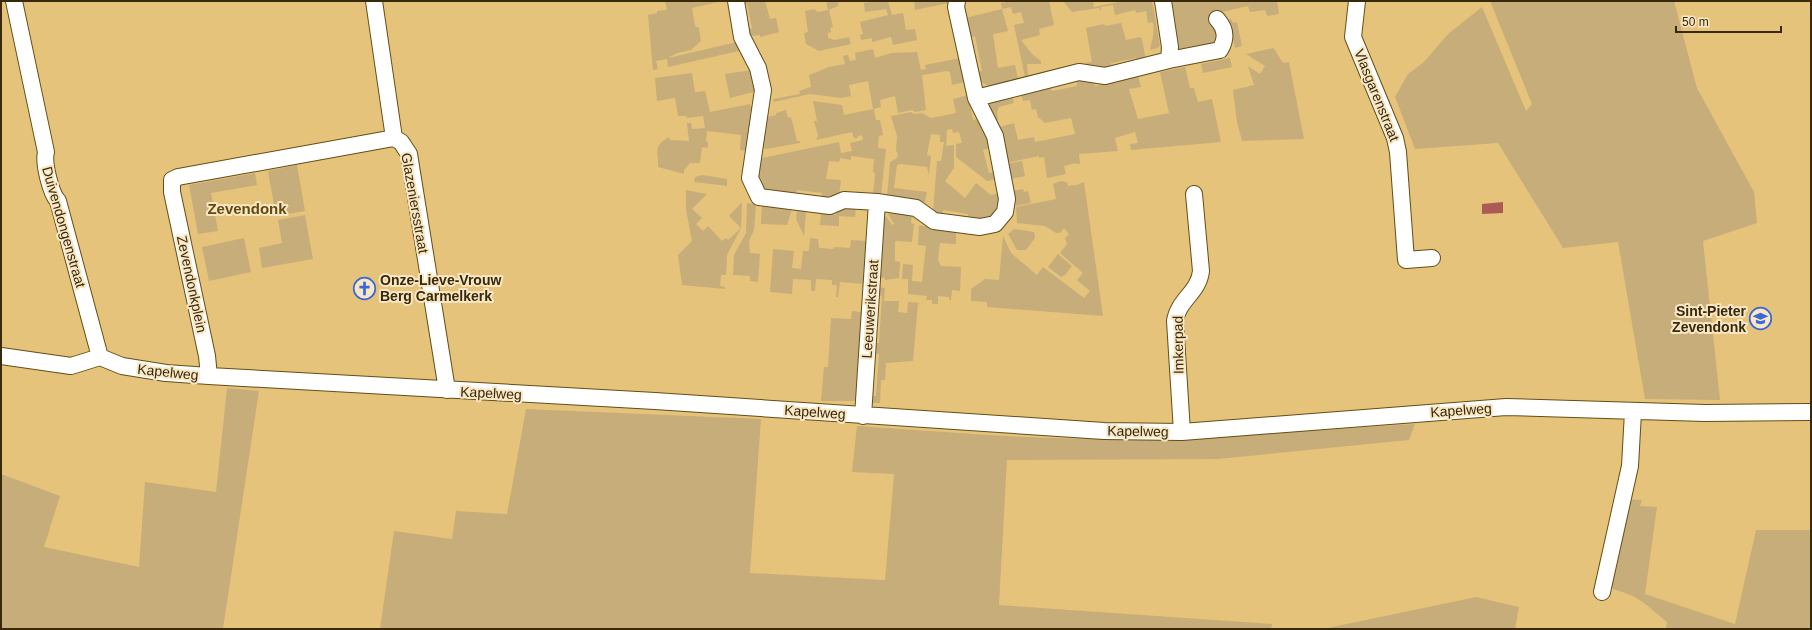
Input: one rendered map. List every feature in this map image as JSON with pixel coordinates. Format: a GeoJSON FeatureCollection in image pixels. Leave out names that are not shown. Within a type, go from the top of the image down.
{"type":"FeatureCollection","features":[{"type":"Feature","properties":{"kind":"street","name":"Duivendongenstraat"},"geometry":{"type":"LineString","coordinates":[[14,1],[46,152],[45,156],[48,176],[54,197],[58,201],[100,357]]}},
{"type":"Feature","properties":{"kind":"street","name":"Glazeniersstraat"},"geometry":{"type":"LineString","coordinates":[[374,1],[394,138]]}},
{"type":"Feature","properties":{"kind":"street"},"geometry":{"type":"LineString","coordinates":[[736,1],[742,37],[758,68],[763,90],[750,178],[759,196],[830,206],[844,200],[877,202],[916,208],[934,221],[980,227],[991,226],[1006,212],[1008,199],[994,136],[976,98],[956,7],[957,1]]}},
{"type":"Feature","properties":{"kind":"street"},"geometry":{"type":"LineString","coordinates":[[1163,1],[1170,47],[1168,60]]}},
{"type":"Feature","properties":{"kind":"street","name":"Vlasgarenstraat"},"geometry":{"type":"LineString","coordinates":[[1357,1],[1353,37],[1395,138],[1398,152],[1406,260],[1432,258]]}},
{"type":"Feature","properties":{"kind":"street"},"geometry":{"type":"LineString","coordinates":[[976,98],[1079,72],[1105,76],[1168,60],[1220,50],[1225,43],[1226,35],[1224,26],[1217,19]]}},
{"type":"Feature","properties":{"kind":"street","name":"Glazeniersstraat"},"geometry":{"type":"LineString","coordinates":[[172,192],[172,180],[178,177],[394,138],[401,142],[409,154],[447,390]]}},
{"type":"Feature","properties":{"kind":"street","name":"Zevendonkplein"},"geometry":{"type":"LineString","coordinates":[[172,192],[207,356],[209,376]]}},
{"type":"Feature","properties":{"kind":"street","name":"Imkerpad"},"geometry":{"type":"LineString","coordinates":[[1182,432],[1175,320],[1178,308],[1193,291],[1200,280],[1201,271],[1194,194]]}},
{"type":"Feature","properties":{"kind":"street","name":"Leeuwerikstraat"},"geometry":{"type":"LineString","coordinates":[[863,416],[877,202]]}},
{"type":"Feature","properties":{"kind":"street"},"geometry":{"type":"LineString","coordinates":[[1,356],[71,366],[100,357]]}},
{"type":"Feature","properties":{"kind":"street","name":"Kapelweg"},"geometry":{"type":"LineString","coordinates":[[100,357],[122,366],[166,373],[655,401],[1104,431],[1182,432],[1506,406],[1632,412],[1811,412]]}},
{"type":"Feature","properties":{"kind":"street"},"geometry":{"type":"LineString","coordinates":[[1602,592],[1630,466],[1632,412]]}},
{"type":"Feature","properties":{"kind":"shaded area"},"geometry":{"type":"Polygon","coordinates":[[[665,1],[722,1],[692,8],[695,26],[699,28],[701,41],[691,50],[677,53],[668,58],[737,42],[739,51],[668,67],[667,59],[656,61],[658,69],[653,70],[648,15],[657,13],[657,11],[667,10],[665,1]]]}},
{"type":"Feature","properties":{"kind":"shaded area"},"geometry":{"type":"Polygon","coordinates":[[[742,1],[765,1],[770,19],[776,18],[779,32],[760,37],[760,35],[750,36],[748,30],[752,28],[747,4],[742,5],[742,1]]]}},
{"type":"Feature","properties":{"kind":"shaded area"},"geometry":{"type":"Polygon","coordinates":[[[826,1],[839,1],[838,6],[829,10],[833,27],[830,28],[831,32],[828,33],[828,38],[835,40],[849,37],[851,44],[819,51],[806,44],[804,33],[808,32],[805,11],[814,9],[818,12],[828,10],[826,1]]]}},
{"type":"Feature","properties":{"kind":"shaded area"},"geometry":{"type":"Polygon","coordinates":[[[888,1],[892,15],[903,13],[906,30],[915,29],[917,40],[893,45],[891,37],[872,42],[872,38],[861,40],[860,35],[863,34],[860,22],[888,15],[886,9],[865,12],[864,3],[888,1]]]}},
{"type":"Feature","properties":{"kind":"shaded area"},"geometry":{"type":"Polygon","coordinates":[[[914,1],[949,1],[949,3],[915,10],[914,1]]]}},
{"type":"Feature","properties":{"kind":"shaded area"},"geometry":{"type":"Polygon","coordinates":[[[1012,1],[1049,1],[1054,25],[1039,29],[1040,35],[1021,40],[1032,54],[1041,61],[1041,64],[1027,64],[1028,76],[1025,77],[1014,25],[1024,23],[1021,12],[1013,14],[1011,7],[1002,9],[1001,3],[1012,1]]]}},
{"type":"Feature","properties":{"kind":"shaded area"},"geometry":{"type":"Polygon","coordinates":[[[1063,1],[1093,1],[1094,7],[1124,1],[1152,1],[1160,45],[1158,48],[1150,50],[1154,26],[1153,22],[1148,23],[1146,11],[1136,13],[1135,10],[1115,15],[1113,5],[1101,7],[1101,11],[1099,8],[1072,12],[1063,1]]]}},
{"type":"Feature","properties":{"kind":"shaded area"},"geometry":{"type":"Polygon","coordinates":[[[1180,1],[1277,1],[1279,14],[1267,16],[1265,10],[1250,12],[1248,6],[1217,13],[1219,43],[1179,50],[1176,46],[1167,4],[1180,1]]]}},
{"type":"Feature","properties":{"kind":"shaded area"},"geometry":{"type":"Polygon","coordinates":[[[1490,1],[1674,1],[1697,88],[1754,192],[1757,223],[1703,241],[1720,400],[1645,399],[1618,242],[1563,248],[1498,143],[1415,149],[1395,97],[1408,74],[1424,62],[1448,34],[1482,7],[1526,111],[1532,104],[1490,1]]]}},
{"type":"Feature","properties":{"kind":"shaded area"},"geometry":{"type":"Polygon","coordinates":[[[1002,9],[1008,31],[993,34],[998,68],[1015,65],[1018,79],[1009,80],[1010,84],[990,86],[982,82],[976,72],[982,71],[975,36],[969,38],[965,18],[1002,9]]]}},
{"type":"Feature","properties":{"kind":"shaded area"},"geometry":{"type":"Polygon","coordinates":[[[1231,19],[1233,23],[1237,22],[1242,46],[1235,48],[1230,26],[1227,21],[1231,19]]]}},
{"type":"Feature","properties":{"kind":"shaded area"},"geometry":{"type":"Polygon","coordinates":[[[1121,23],[1126,40],[1140,37],[1142,39],[1146,61],[1138,63],[1136,58],[1111,63],[1112,68],[1086,70],[1085,63],[1092,62],[1086,28],[1104,24],[1105,26],[1121,23]]]}},
{"type":"Feature","properties":{"kind":"shaded area"},"geometry":{"type":"Polygon","coordinates":[[[1273,48],[1284,63],[1289,62],[1304,139],[1242,141],[1237,122],[1233,90],[1254,85],[1248,66],[1260,74],[1265,66],[1246,54],[1273,48]]]}},
{"type":"Feature","properties":{"kind":"shaded area"},"geometry":{"type":"Polygon","coordinates":[[[873,49],[875,58],[891,53],[917,52],[921,70],[926,69],[925,65],[960,58],[965,82],[952,85],[950,72],[947,71],[922,75],[926,110],[915,112],[912,110],[898,113],[895,96],[880,100],[881,107],[874,109],[876,120],[880,120],[883,135],[879,136],[878,148],[886,149],[881,196],[873,195],[875,173],[873,172],[874,159],[851,156],[851,160],[840,158],[839,162],[829,161],[826,179],[841,180],[839,196],[822,200],[822,193],[797,190],[796,196],[763,190],[755,175],[759,160],[762,158],[839,142],[841,153],[852,151],[850,143],[863,140],[862,135],[858,136],[858,138],[854,138],[852,132],[816,140],[818,136],[814,121],[817,121],[813,101],[842,105],[844,115],[873,109],[868,81],[849,85],[851,96],[841,98],[810,94],[774,102],[773,99],[800,94],[799,91],[811,87],[809,75],[829,67],[845,64],[843,56],[848,55],[850,61],[856,60],[855,53],[873,49]]]}},
{"type":"Feature","properties":{"kind":"shaded area"},"geometry":{"type":"Polygon","coordinates":[[[1230,58],[1232,67],[1203,73],[1201,64],[1230,58]]]}},
{"type":"Feature","properties":{"kind":"shaded area"},"geometry":{"type":"Polygon","coordinates":[[[1185,67],[1190,88],[1194,88],[1198,102],[1212,99],[1221,142],[1131,150],[1130,144],[1138,143],[1135,132],[1115,138],[1118,151],[1079,154],[1080,164],[1076,163],[1064,166],[1066,174],[1047,178],[1044,157],[1039,158],[1039,156],[1007,163],[1000,127],[1014,123],[1018,140],[1034,137],[1035,142],[1075,134],[1071,118],[1045,123],[1038,117],[1036,109],[1032,110],[1030,100],[1023,101],[1020,92],[1050,86],[1052,91],[1077,86],[1076,80],[1094,81],[1095,86],[1138,76],[1141,87],[1129,89],[1138,119],[1169,113],[1160,72],[1185,67]]]}},
{"type":"Feature","properties":{"kind":"shaded area"},"geometry":{"type":"Polygon","coordinates":[[[752,70],[757,91],[730,98],[725,74],[752,70]]]}},
{"type":"Feature","properties":{"kind":"shaded area"},"geometry":{"type":"Polygon","coordinates":[[[692,73],[695,92],[705,91],[710,112],[750,104],[750,106],[752,106],[747,151],[740,150],[741,135],[707,131],[706,142],[708,142],[708,148],[702,147],[700,163],[690,163],[684,170],[684,174],[658,167],[658,147],[669,137],[670,140],[689,141],[687,123],[691,123],[692,129],[705,128],[703,116],[687,118],[686,116],[678,116],[675,98],[657,101],[655,78],[692,73]]]}},
{"type":"Feature","properties":{"kind":"shaded area"},"geometry":{"type":"Polygon","coordinates":[[[1012,94],[1014,103],[999,107],[997,112],[998,120],[993,122],[988,106],[991,101],[1012,94]]]}},
{"type":"Feature","properties":{"kind":"shaded area"},"geometry":{"type":"Polygon","coordinates":[[[968,95],[973,120],[976,119],[987,134],[990,148],[983,150],[989,173],[995,172],[997,179],[987,181],[956,157],[956,144],[962,143],[959,132],[953,133],[952,129],[947,130],[946,146],[954,145],[954,168],[945,181],[965,198],[976,183],[991,195],[1000,193],[997,207],[992,216],[982,219],[968,220],[968,214],[943,210],[942,216],[933,212],[937,161],[941,161],[944,142],[940,142],[940,135],[931,134],[927,155],[931,156],[929,175],[927,167],[897,165],[894,188],[927,192],[925,202],[887,197],[890,162],[897,158],[898,154],[896,151],[897,136],[891,116],[911,112],[914,114],[922,113],[931,118],[956,113],[953,99],[968,95]]]}},
{"type":"Feature","properties":{"kind":"shaded area"},"geometry":{"type":"Polygon","coordinates":[[[786,110],[788,118],[791,117],[797,141],[800,141],[800,143],[766,149],[762,148],[767,117],[776,115],[776,113],[786,110]]]}},
{"type":"Feature","properties":{"kind":"shaded area"},"geometry":{"type":"Polygon","coordinates":[[[1022,161],[1025,176],[1011,179],[1007,164],[1022,161]]]}},
{"type":"Feature","properties":{"kind":"shaded area"},"geometry":{"type":"Polygon","coordinates":[[[297,165],[305,211],[276,216],[268,171],[297,165]]]}},
{"type":"Feature","properties":{"kind":"shaded area"},"geometry":{"type":"Polygon","coordinates":[[[255,173],[257,185],[211,193],[218,231],[198,234],[189,185],[255,173]]]}},
{"type":"Feature","properties":{"kind":"shaded area"},"geometry":{"type":"Polygon","coordinates":[[[703,175],[727,179],[727,186],[694,182],[695,177],[703,175]]]}},
{"type":"Feature","properties":{"kind":"shaded area"},"geometry":{"type":"Polygon","coordinates":[[[1061,181],[1067,182],[1068,186],[1074,186],[1084,182],[1103,316],[987,307],[987,302],[971,301],[971,289],[985,279],[999,280],[1003,236],[1011,253],[1037,275],[1043,267],[1084,298],[1090,291],[1077,280],[1083,273],[1060,253],[1067,244],[1065,238],[1069,234],[1064,228],[1060,233],[1056,233],[1045,226],[1017,223],[1016,207],[1056,199],[1053,184],[1061,181]]]}},
{"type":"Feature","properties":{"kind":"shaded area"},"geometry":{"type":"Polygon","coordinates":[[[1023,189],[1024,192],[1028,191],[1031,203],[1016,206],[1013,191],[1023,189]]]}},
{"type":"Feature","properties":{"kind":"shaded area"},"geometry":{"type":"Polygon","coordinates":[[[686,190],[707,194],[692,209],[702,218],[696,224],[703,231],[708,226],[722,241],[726,238],[728,240],[741,228],[727,255],[726,275],[721,275],[720,286],[725,287],[725,289],[682,285],[678,255],[692,241],[686,210],[686,190]]]}},
{"type":"Feature","properties":{"kind":"shaded area"},"geometry":{"type":"Polygon","coordinates":[[[742,202],[741,228],[729,216],[742,202]]]}},
{"type":"Feature","properties":{"kind":"shaded area"},"geometry":{"type":"Polygon","coordinates":[[[1503,202],[1503,213],[1482,214],[1482,204],[1503,202]]]}},
{"type":"Feature","properties":{"kind":"shaded area"},"geometry":{"type":"Polygon","coordinates":[[[747,203],[756,204],[754,230],[749,241],[750,253],[760,254],[758,282],[750,281],[750,276],[733,275],[734,255],[746,233],[747,203]]]}},
{"type":"Feature","properties":{"kind":"shaded area"},"geometry":{"type":"Polygon","coordinates":[[[762,205],[792,209],[787,225],[761,224],[762,205]]]}},
{"type":"Feature","properties":{"kind":"shaded area"},"geometry":{"type":"Polygon","coordinates":[[[856,206],[855,217],[839,216],[839,226],[820,225],[821,213],[836,215],[838,208],[856,206]]]}},
{"type":"Feature","properties":{"kind":"shaded area"},"geometry":{"type":"Polygon","coordinates":[[[797,210],[806,211],[804,236],[796,219],[797,210]]]}},
{"type":"Feature","properties":{"kind":"shaded area"},"geometry":{"type":"Polygon","coordinates":[[[893,212],[912,214],[911,223],[914,224],[912,242],[895,241],[895,261],[900,262],[899,278],[885,280],[885,278],[878,278],[884,218],[886,216],[892,225],[894,224],[888,214],[893,212]]]}},
{"type":"Feature","properties":{"kind":"shaded area"},"geometry":{"type":"Polygon","coordinates":[[[305,215],[313,259],[262,268],[259,248],[282,243],[278,220],[305,215]]]}},
{"type":"Feature","properties":{"kind":"shaded area"},"geometry":{"type":"Polygon","coordinates":[[[919,225],[956,232],[956,244],[940,243],[938,260],[941,266],[961,267],[960,291],[952,290],[951,300],[949,300],[949,297],[938,296],[938,304],[932,304],[932,300],[926,300],[927,296],[908,294],[908,279],[902,279],[903,264],[913,265],[912,281],[922,282],[926,246],[918,245],[919,225]]]}},
{"type":"Feature","properties":{"kind":"shaded area"},"geometry":{"type":"Polygon","coordinates":[[[1014,229],[1034,232],[1035,238],[1026,250],[1017,250],[1008,234],[1014,229]]]}},
{"type":"Feature","properties":{"kind":"shaded area"},"geometry":{"type":"Polygon","coordinates":[[[244,238],[251,272],[209,281],[202,247],[244,238]]]}},
{"type":"Feature","properties":{"kind":"shaded area"},"geometry":{"type":"Polygon","coordinates":[[[810,238],[818,239],[819,248],[834,249],[834,247],[850,248],[851,240],[867,241],[864,284],[840,282],[838,297],[836,297],[837,285],[832,285],[832,280],[816,279],[815,291],[811,291],[811,280],[793,279],[792,294],[770,292],[773,249],[794,251],[792,268],[801,269],[803,251],[809,251],[810,238]]]}},
{"type":"Feature","properties":{"kind":"shaded area"},"geometry":{"type":"Polygon","coordinates":[[[1058,254],[1072,266],[1065,275],[1061,277],[1048,267],[1058,254]]]}},
{"type":"Feature","properties":{"kind":"shaded area"},"geometry":{"type":"Polygon","coordinates":[[[877,287],[885,288],[884,301],[899,301],[898,312],[907,313],[908,302],[920,303],[918,304],[913,361],[886,363],[885,380],[881,380],[880,403],[872,403],[871,396],[876,396],[879,354],[873,354],[874,343],[879,343],[882,296],[876,296],[877,287]]]}},
{"type":"Feature","properties":{"kind":"shaded area"},"geometry":{"type":"Polygon","coordinates":[[[852,311],[862,312],[857,401],[821,401],[824,367],[828,367],[831,318],[851,319],[852,311]]]}},
{"type":"Feature","properties":{"kind":"shaded area"},"geometry":{"type":"Polygon","coordinates":[[[227,388],[259,391],[223,629],[1,629],[1,474],[60,496],[44,547],[139,567],[145,482],[216,492],[227,388]]]}},
{"type":"Feature","properties":{"kind":"shaded area"},"geometry":{"type":"Polygon","coordinates":[[[526,409],[761,419],[750,573],[885,580],[894,474],[852,472],[857,426],[1040,438],[1140,439],[1219,437],[1415,424],[1409,440],[1218,459],[1007,460],[999,605],[1272,624],[1271,629],[380,629],[394,531],[452,539],[456,511],[507,514],[526,409]]]}},
{"type":"Feature","properties":{"kind":"shaded area"},"geometry":{"type":"Polygon","coordinates":[[[1626,499],[1642,500],[1640,506],[1657,507],[1645,594],[1735,624],[1756,530],[1811,530],[1811,629],[1666,629],[1667,622],[1648,606],[1637,598],[1613,589],[1611,585],[1626,499]]]}},
{"type":"Feature","properties":{"kind":"shaded area"},"geometry":{"type":"Polygon","coordinates":[[[1476,597],[1519,607],[1515,629],[1323,629],[1476,597]]]}},
{"type":"Feature","properties":{"kind":"place","name":"Onze-Lieve-Vrouw Berg Carmelkerk"},"geometry":{"type":"Point","coordinates":[364,288]}},
{"type":"Feature","properties":{"kind":"place","name":"Sint-Pieter Zevendonk"},"geometry":{"type":"Point","coordinates":[1761,319]}},
{"type":"Feature","properties":{"kind":"district","name":"Zevendonk"},"geometry":{"type":"Point","coordinates":[247,209]}}]}
